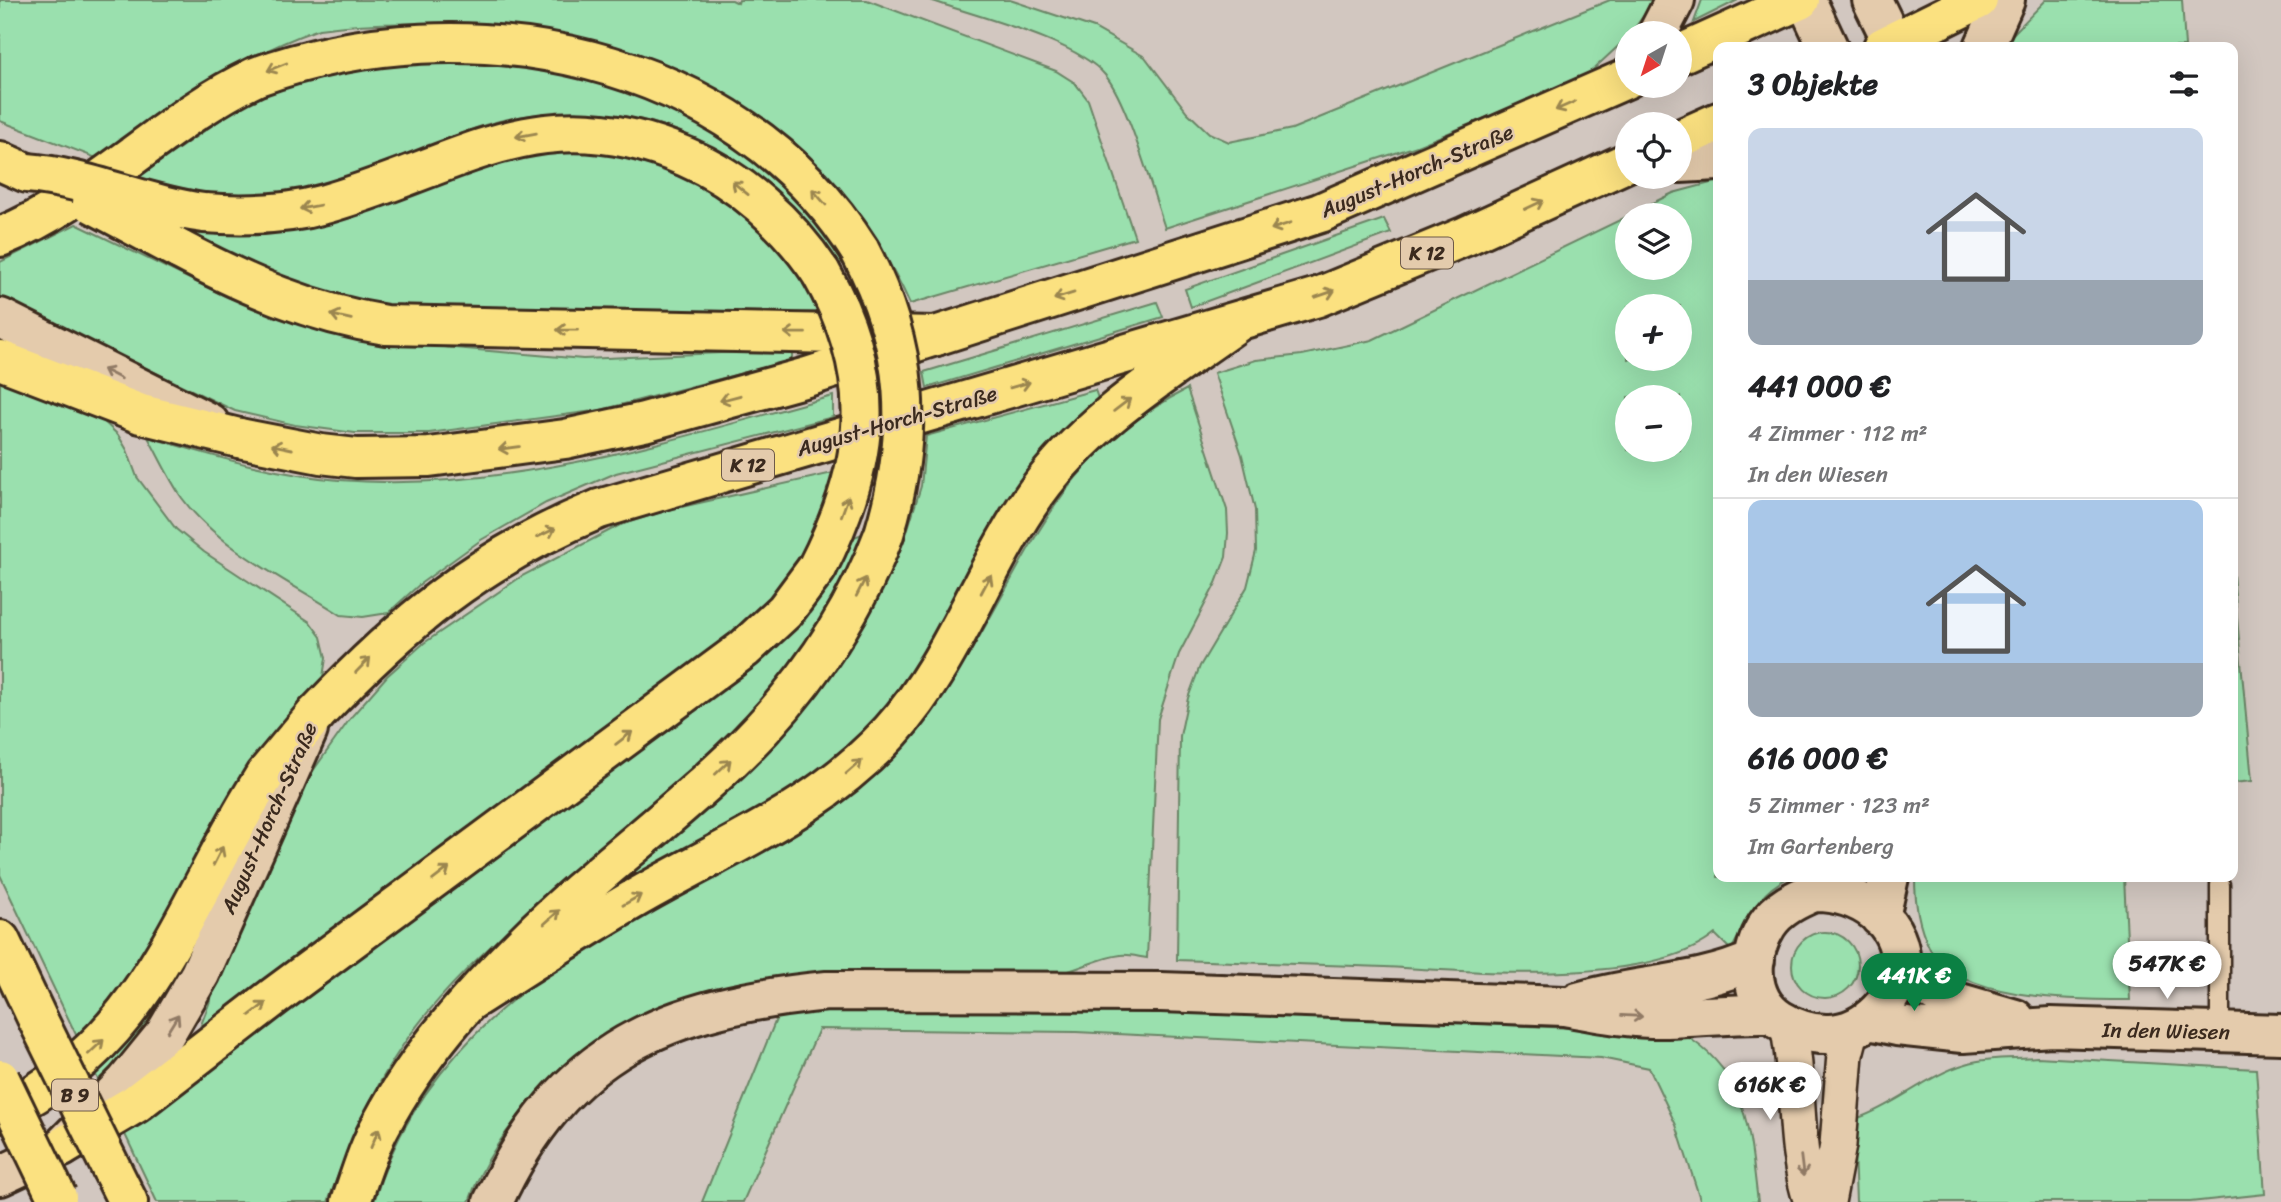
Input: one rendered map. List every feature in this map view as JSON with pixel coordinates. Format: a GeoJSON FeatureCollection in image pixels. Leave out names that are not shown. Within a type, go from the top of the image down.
{"type":"FeatureCollection","features":[{"type":"Feature","properties":{"kind":"main road"},"geometry":{"type":"LineString","coordinates":[[1692,49],[1800,0]]}},
{"type":"Feature","properties":{"kind":"main road"},"geometry":{"type":"LineString","coordinates":[[1899,42],[1978,0]]}},
{"type":"Feature","properties":{"kind":"main road"},"geometry":{"type":"LineString","coordinates":[[0,237],[55,210],[94,186],[201,108],[265,72],[314,53],[354,43],[390,36],[472,31],[557,41],[596,52],[656,76],[719,109],[785,160],[842,223],[860,251],[887,309],[896,342],[904,399],[900,468],[884,534],[849,611],[812,667],[734,757],[547,921],[470,1000],[422,1059],[399,1094],[381,1125],[351,1202]]}},
{"type":"Feature","properties":{"kind":"main road","name":"August-Horch-Straße"},"geometry":{"type":"LineString","coordinates":[[239,438],[286,449],[356,458],[429,457],[510,448],[644,422],[807,377],[1320,213],[1615,84]]}},
{"type":"Feature","properties":{"kind":"main road"},"geometry":{"type":"LineString","coordinates":[[1692,134],[1713,124]]}},
{"type":"Feature","properties":{"kind":"main road"},"geometry":{"type":"LineString","coordinates":[[14,167],[72,179],[146,202],[204,213],[260,214],[322,205],[503,140],[556,132],[607,133],[636,138],[671,150],[730,180],[787,230],[821,273],[845,321],[853,347],[859,378],[862,424],[853,484],[817,568],[785,611],[744,649],[275,996],[135,1104],[62,1147]]}},
{"type":"Feature","properties":{"kind":"main road"},"geometry":{"type":"LineString","coordinates":[[14,167],[286,301],[318,311],[386,325],[936,336]]}},
{"type":"Feature","properties":{"kind":"main road","name":"August-Horch-Straße"},"geometry":{"type":"LineString","coordinates":[[316,714],[377,650],[430,604],[496,560],[573,520],[704,478],[1236,323],[1353,284],[1615,170]]}},
{"type":"Feature","properties":{"kind":"main road"},"geometry":{"type":"LineString","coordinates":[[470,1000],[652,889],[756,836],[819,794],[866,756],[891,731],[940,668],[1017,523],[1054,469],[1119,406],[1236,323]]}},
{"type":"Feature","properties":{"kind":"main road"},"geometry":{"type":"LineString","coordinates":[[0,360],[141,414],[239,438]]}},
{"type":"Feature","properties":{"kind":"main road"},"geometry":{"type":"LineString","coordinates":[[0,1113],[26,1100],[77,1064],[132,1007],[171,948],[258,786],[316,714]]}},
{"type":"Feature","properties":{"kind":"main road","name":"B 9"},"geometry":{"type":"LineString","coordinates":[[0,940],[120,1186]]}},
{"type":"Feature","properties":{"kind":"main road"},"geometry":{"type":"LineString","coordinates":[[0,1079],[58,1199]]}},
{"type":"Feature","properties":{"kind":"street"},"geometry":{"type":"LineString","coordinates":[[1664,21],[1675,0]]}},
{"type":"Feature","properties":{"kind":"street"},"geometry":{"type":"LineString","coordinates":[[1806,0],[1826,42]]}},
{"type":"Feature","properties":{"kind":"street"},"geometry":{"type":"LineString","coordinates":[[1872,0],[1889,42]]}},
{"type":"Feature","properties":{"kind":"street"},"geometry":{"type":"LineString","coordinates":[[1986,42],[2005,0]]}},
{"type":"Feature","properties":{"kind":"street"},"geometry":{"type":"LineString","coordinates":[[1692,162],[1713,161]]}},
{"type":"Feature","properties":{"kind":"street","name":"August-Horch-Straße"},"geometry":{"type":"LineString","coordinates":[[0,318],[239,438]]}},
{"type":"Feature","properties":{"kind":"street","name":"August-Horch-Straße"},"geometry":{"type":"LineString","coordinates":[[0,1176],[62,1147],[147,1058],[183,1007],[316,714]]}},
{"type":"Feature","properties":{"kind":"street"},"geometry":{"type":"LineString","coordinates":[[1880,917],[1888,882]]}},
{"type":"Feature","properties":{"kind":"street"},"geometry":{"type":"LineString","coordinates":[[1812,1202],[1804,1178],[1796,1072],[1779,1019],[1759,999],[1753,978],[1755,960],[1768,924],[1796,899],[1838,884],[1865,902],[1893,935],[1900,972],[1889,998],[1860,1025],[1845,1054],[1838,1145],[1827,1202]]}},
{"type":"Feature","properties":{"kind":"street"},"geometry":{"type":"LineString","coordinates":[[1564,1006],[1616,990],[1705,979],[1755,960]]}},
{"type":"Feature","properties":{"kind":"street","name":"In den Wiesen"},"geometry":{"type":"LineString","coordinates":[[1900,972],[1946,999],[1968,1008],[2051,1027]]}},
{"type":"Feature","properties":{"kind":"street"},"geometry":{"type":"LineString","coordinates":[[493,1202],[512,1160],[542,1115],[581,1076],[624,1045],[671,1023],[722,1006],[827,991],[1161,992],[1564,1006],[1619,1015],[1666,1018],[1722,1013],[1779,1019],[1811,1034],[1832,1035],[1860,1025]]}},
{"type":"Feature","properties":{"kind":"street","name":"In den Wiesen"},"geometry":{"type":"LineString","coordinates":[[1860,1025],[1963,1033],[2051,1027],[2281,1034]]}},
{"type":"Feature","properties":{"kind":"lane"},"geometry":{"type":"LineString","coordinates":[[2220,885],[2220,1032]]}},
{"type":"Feature","properties":{"kind":"green space"},"geometry":{"type":"Polygon","coordinates":[[[0,0],[732,0],[738,3],[739,0],[867,0],[1056,71],[1075,83],[1088,100],[1135,238],[910,304],[867,229],[810,166],[742,115],[666,75],[582,47],[495,29],[407,24],[319,29],[231,69],[96,158],[0,121],[0,0]]]}},
{"type":"Feature","properties":{"kind":"green space"},"geometry":{"type":"Polygon","coordinates":[[[930,0],[1010,0],[1094,28],[1145,57],[1187,112],[1209,133],[1229,142],[1292,129],[1610,0],[1655,0],[1640,21],[1615,21],[1615,49],[1585,77],[1417,146],[1165,228],[1131,126],[1114,88],[1105,75],[1091,62],[1072,51],[998,22],[930,0]]]}},
{"type":"Feature","properties":{"kind":"green space"},"geometry":{"type":"Polygon","coordinates":[[[1702,0],[1738,0],[1694,22],[1702,0]]]}},
{"type":"Feature","properties":{"kind":"green space"},"geometry":{"type":"Polygon","coordinates":[[[2046,0],[2182,0],[2185,42],[2007,42],[2046,0]]]}},
{"type":"Feature","properties":{"kind":"green space"},"geometry":{"type":"Polygon","coordinates":[[[496,48],[678,102],[789,188],[846,260],[836,266],[716,152],[691,137],[664,126],[635,118],[604,114],[573,112],[513,118],[462,133],[348,178],[278,193],[218,194],[179,188],[138,177],[233,111],[271,89],[319,70],[496,48]]]}},
{"type":"Feature","properties":{"kind":"green space"},"geometry":{"type":"Polygon","coordinates":[[[603,149],[708,184],[776,240],[805,280],[822,312],[753,314],[369,306],[319,294],[186,237],[195,226],[524,150],[603,149]]]}},
{"type":"Feature","properties":{"kind":"green space"},"geometry":{"type":"Polygon","coordinates":[[[1713,182],[1713,882],[1780,882],[1760,899],[1731,950],[1715,934],[1686,951],[1648,962],[1604,969],[1509,973],[1177,960],[1180,736],[1188,698],[1200,666],[1247,587],[1256,551],[1255,510],[1242,455],[1214,373],[1256,360],[1302,355],[1372,340],[1615,222],[1615,280],[1692,280],[1692,203],[1653,203],[1673,193],[1713,182]]]}},
{"type":"Feature","properties":{"kind":"green space"},"geometry":{"type":"Polygon","coordinates":[[[1384,219],[1391,233],[1191,307],[1185,289],[1384,219]]]}},
{"type":"Feature","properties":{"kind":"green space"},"geometry":{"type":"Polygon","coordinates":[[[76,224],[227,297],[351,339],[583,359],[792,350],[792,360],[601,410],[429,433],[355,433],[295,425],[235,411],[0,298],[0,262],[76,224]]]}},
{"type":"Feature","properties":{"kind":"green space"},"geometry":{"type":"Polygon","coordinates":[[[1157,302],[1163,317],[927,388],[924,372],[1157,302]]]}},
{"type":"Feature","properties":{"kind":"green space"},"geometry":{"type":"Polygon","coordinates":[[[0,376],[98,416],[118,435],[137,477],[176,529],[204,552],[310,622],[321,637],[326,658],[323,677],[271,739],[138,969],[78,1039],[0,875],[0,376]]]}},
{"type":"Feature","properties":{"kind":"green space"},"geometry":{"type":"Polygon","coordinates":[[[1187,389],[1227,510],[1228,533],[1226,557],[1216,583],[1179,654],[1158,719],[1147,958],[1121,955],[1044,975],[837,972],[770,978],[704,991],[642,1014],[585,1049],[533,1099],[513,1123],[488,1160],[469,1202],[374,1202],[391,1155],[414,1111],[443,1071],[476,1034],[512,1000],[593,942],[794,835],[843,802],[876,773],[907,740],[948,688],[1029,547],[1077,476],[1107,444],[1143,415],[1187,389]]]}},
{"type":"Feature","properties":{"kind":"green space"},"geometry":{"type":"Polygon","coordinates":[[[1095,390],[1100,404],[1056,440],[1021,483],[921,666],[889,707],[858,739],[788,793],[635,883],[631,869],[855,636],[884,586],[905,538],[921,486],[926,436],[1095,390]]]}},
{"type":"Feature","properties":{"kind":"green space"},"geometry":{"type":"Polygon","coordinates":[[[833,396],[833,417],[616,473],[546,503],[481,540],[420,584],[388,613],[363,617],[341,615],[256,563],[215,533],[182,498],[148,437],[290,474],[339,480],[402,482],[465,479],[589,459],[833,396]]]}},
{"type":"Feature","properties":{"kind":"green space"},"geometry":{"type":"Polygon","coordinates":[[[837,472],[831,500],[786,586],[745,627],[198,1033],[267,849],[293,799],[352,716],[387,676],[424,643],[522,576],[620,525],[668,510],[837,472]]]}},
{"type":"Feature","properties":{"kind":"green space"},"geometry":{"type":"Polygon","coordinates":[[[870,531],[848,580],[821,627],[772,689],[675,784],[484,953],[417,1025],[391,1063],[370,1101],[328,1202],[157,1202],[122,1128],[795,623],[854,537],[870,531]]]}},
{"type":"Feature","properties":{"kind":"green space"},"geometry":{"type":"Polygon","coordinates":[[[2238,628],[2252,781],[2238,782],[2238,628]]]}},
{"type":"Feature","properties":{"kind":"green space"},"geometry":{"type":"Polygon","coordinates":[[[1915,882],[2124,882],[2130,1000],[2052,998],[1992,988],[1966,979],[1945,966],[1930,949],[1918,914],[1915,882]]]}},
{"type":"Feature","properties":{"kind":"green space"},"geometry":{"type":"Polygon","coordinates":[[[1818,932],[1832,932],[1844,937],[1853,946],[1858,965],[1856,978],[1849,989],[1832,998],[1818,998],[1806,993],[1797,984],[1792,972],[1792,958],[1797,946],[1806,937],[1818,932]]]}},
{"type":"Feature","properties":{"kind":"green space"},"geometry":{"type":"Polygon","coordinates":[[[168,976],[181,984],[102,1088],[93,1069],[168,976]]]}},
{"type":"Feature","properties":{"kind":"green space"},"geometry":{"type":"Polygon","coordinates":[[[919,1004],[1157,1009],[1681,1033],[1720,1066],[1733,1085],[1748,1128],[1758,1202],[1701,1202],[1676,1125],[1649,1068],[1601,1058],[1076,1032],[819,1029],[743,1202],[702,1202],[779,1012],[919,1004]]]}},
{"type":"Feature","properties":{"kind":"green space"},"geometry":{"type":"Polygon","coordinates":[[[2037,1057],[2256,1069],[2265,1194],[2190,1202],[1856,1202],[1854,1150],[1858,1118],[1885,1106],[1938,1075],[1966,1064],[1992,1059],[2037,1057]]]}}]}
